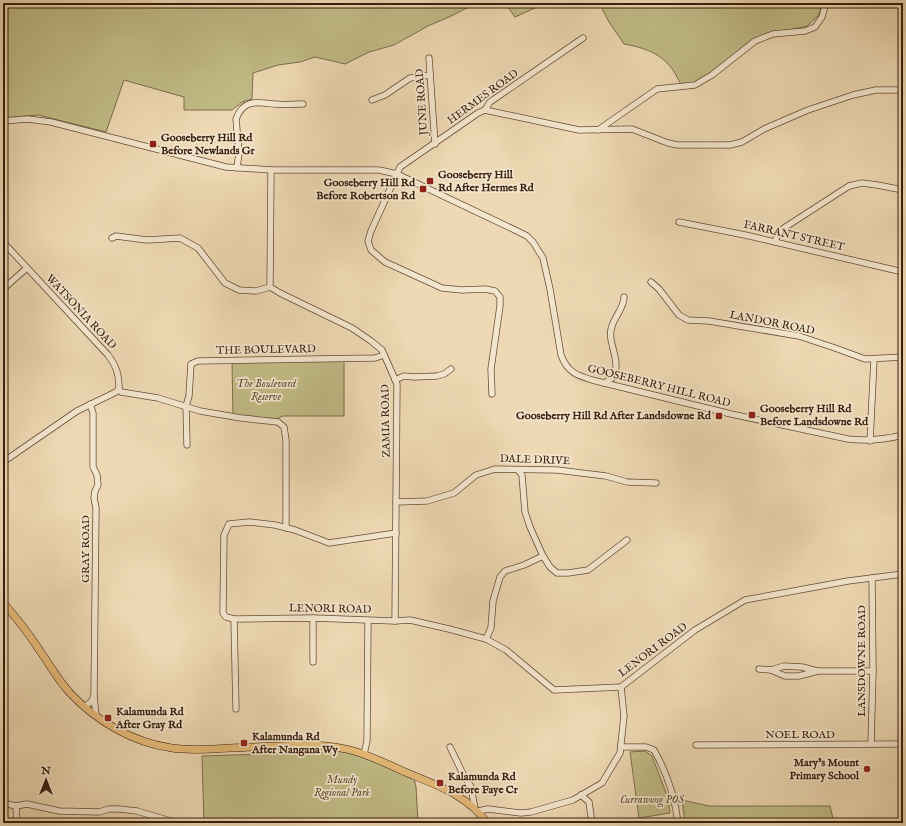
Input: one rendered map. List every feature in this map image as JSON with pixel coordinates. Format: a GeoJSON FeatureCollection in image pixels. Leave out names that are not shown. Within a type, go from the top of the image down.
{"type":"FeatureCollection","features":[{"type":"Feature","properties":{"kind":"main road"},"geometry":{"type":"LineString","coordinates":[[3,603],[39,649],[63,685],[96,716],[132,737],[173,748],[204,750],[314,745],[330,746],[364,754],[459,796],[476,810],[487,823]]}},
{"type":"Feature","properties":{"kind":"street"},"geometry":{"type":"LineString","coordinates":[[597,130],[656,89],[695,85],[712,75],[755,41],[773,34],[804,31],[815,27],[822,17],[826,3]]}},
{"type":"Feature","properties":{"kind":"street","name":"HERMES ROAD"},"geometry":{"type":"LineString","coordinates":[[492,394],[490,369],[497,317],[500,306],[500,297],[495,291],[485,289],[462,290],[442,288],[385,262],[371,250],[368,242],[371,231],[397,174],[403,165],[478,113],[485,110],[490,102],[583,38]]}},
{"type":"Feature","properties":{"kind":"street","name":"JUNE ROAD"},"geometry":{"type":"LineString","coordinates":[[429,58],[435,144]]}},
{"type":"Feature","properties":{"kind":"street"},"geometry":{"type":"LineString","coordinates":[[372,100],[385,95],[410,78],[430,75]]}},
{"type":"Feature","properties":{"kind":"street"},"geometry":{"type":"LineString","coordinates":[[485,110],[578,130],[632,129],[668,144],[730,145],[742,142],[764,129],[808,110],[853,95],[876,90],[903,90]]}},
{"type":"Feature","properties":{"kind":"street"},"geometry":{"type":"LineString","coordinates":[[238,168],[239,153],[236,119],[243,108],[248,104],[256,102],[274,104],[303,104]]}},
{"type":"Feature","properties":{"kind":"street","name":"GOOSEBERRY HILL ROAD"},"geometry":{"type":"LineString","coordinates":[[3,121],[33,120],[51,122],[217,165],[238,168],[271,170],[379,170],[397,174],[515,230],[527,236],[533,242],[545,265],[561,355],[568,368],[576,375],[746,417],[848,439],[870,441],[903,435]]}},
{"type":"Feature","properties":{"kind":"street"},"geometry":{"type":"LineString","coordinates":[[112,238],[116,236],[147,240],[180,238],[198,248],[226,283],[239,290],[256,291],[270,287],[271,170]]}},
{"type":"Feature","properties":{"kind":"street"},"geometry":{"type":"LineString","coordinates":[[775,242],[778,233],[784,228],[849,186],[862,183],[903,190]]}},
{"type":"Feature","properties":{"kind":"street","name":"FARRANT STREET"},"geometry":{"type":"LineString","coordinates":[[679,222],[745,235],[903,272]]}},
{"type":"Feature","properties":{"kind":"street","name":"WATSONIA ROAD"},"geometry":{"type":"LineString","coordinates":[[3,242],[108,355],[115,364],[119,376],[119,389]]}},
{"type":"Feature","properties":{"kind":"street"},"geometry":{"type":"LineString","coordinates":[[3,289],[27,268]]}},
{"type":"Feature","properties":{"kind":"street","name":"LANDOR ROAD"},"geometry":{"type":"LineString","coordinates":[[650,282],[659,289],[679,315],[688,320],[709,321],[799,336],[865,359],[903,357]]}},
{"type":"Feature","properties":{"kind":"street","name":"ZAMIA ROAD"},"geometry":{"type":"LineString","coordinates":[[270,287],[280,294],[352,328],[382,350],[397,384],[395,621]]}},
{"type":"Feature","properties":{"kind":"street"},"geometry":{"type":"LineString","coordinates":[[604,383],[614,377],[616,367],[611,340],[611,327],[624,301],[624,297]]}},
{"type":"Feature","properties":{"kind":"street","name":"THE BOULEVARD"},"geometry":{"type":"LineString","coordinates":[[186,406],[189,396],[192,364],[198,361],[375,358],[384,355]]}},
{"type":"Feature","properties":{"kind":"street"},"geometry":{"type":"LineString","coordinates":[[870,441],[874,359]]}},
{"type":"Feature","properties":{"kind":"street"},"geometry":{"type":"LineString","coordinates":[[395,380],[404,376],[437,376],[444,374],[451,369]]}},
{"type":"Feature","properties":{"kind":"street"},"geometry":{"type":"LineString","coordinates":[[3,462],[63,420],[90,404],[110,396],[119,389],[128,394],[158,398],[200,411],[241,418],[278,422],[284,426],[286,440],[286,528]]}},
{"type":"Feature","properties":{"kind":"street","name":"GRAY ROAD"},"geometry":{"type":"LineString","coordinates":[[90,404],[93,413],[93,467],[97,475],[98,485],[94,498],[96,508],[94,696],[96,716]]}},
{"type":"Feature","properties":{"kind":"street"},"geometry":{"type":"LineString","coordinates":[[186,406],[187,445]]}},
{"type":"Feature","properties":{"kind":"street","name":"DALE DRIVE"},"geometry":{"type":"LineString","coordinates":[[396,502],[427,501],[454,493],[476,475],[494,469],[557,470],[606,476],[627,482],[656,483]]}},
{"type":"Feature","properties":{"kind":"street"},"geometry":{"type":"LineString","coordinates":[[518,470],[522,475],[525,512],[530,527],[543,556],[550,567],[557,573],[588,570],[627,540]]}},
{"type":"Feature","properties":{"kind":"street"},"geometry":{"type":"LineString","coordinates":[[236,709],[234,619],[226,617],[223,613],[224,535],[229,524],[250,522],[275,525],[329,543],[396,532]]}},
{"type":"Feature","properties":{"kind":"street"},"geometry":{"type":"LineString","coordinates":[[486,639],[491,628],[493,601],[500,577],[505,571],[524,565],[543,556]]}},
{"type":"Feature","properties":{"kind":"street","name":"LENORI ROAD"},"geometry":{"type":"LineString","coordinates":[[234,619],[313,618],[368,621],[410,620],[486,639],[506,650],[554,690],[621,687],[695,630],[745,600],[841,582],[903,574]]}},
{"type":"Feature","properties":{"kind":"street","name":"LANSDOWNE ROAD"},"geometry":{"type":"LineString","coordinates":[[871,744],[873,671],[872,578]]}},
{"type":"Feature","properties":{"kind":"street"},"geometry":{"type":"LineString","coordinates":[[313,618],[313,662]]}},
{"type":"Feature","properties":{"kind":"street"},"geometry":{"type":"LineString","coordinates":[[364,754],[367,741],[368,621]]}},
{"type":"Feature","properties":{"kind":"street"},"geometry":{"type":"LineString","coordinates":[[771,670],[784,666],[802,667],[818,671],[873,671]]}},
{"type":"Feature","properties":{"kind":"street"},"geometry":{"type":"LineString","coordinates":[[759,669],[771,670],[785,676],[799,676],[818,671]]}},
{"type":"Feature","properties":{"kind":"street"},"geometry":{"type":"LineString","coordinates":[[450,747],[471,787],[476,810],[521,813],[531,812],[573,800],[602,783],[620,753],[624,716],[621,687]]}},
{"type":"Feature","properties":{"kind":"street"},"geometry":{"type":"LineString","coordinates":[[84,706],[91,702],[94,696]]}},
{"type":"Feature","properties":{"kind":"street","name":"NOEL ROAD"},"geometry":{"type":"LineString","coordinates":[[696,745],[903,744]]}},
{"type":"Feature","properties":{"kind":"street"},"geometry":{"type":"LineString","coordinates":[[621,747],[646,747],[654,750],[673,794],[678,823]]}},
{"type":"Feature","properties":{"kind":"street"},"geometry":{"type":"LineString","coordinates":[[582,795],[589,802],[592,823]]}},
{"type":"Feature","properties":{"kind":"street"},"geometry":{"type":"LineString","coordinates":[[3,803],[16,806],[27,804],[59,811],[99,812],[119,809],[137,811],[177,823]]}},
{"type":"Feature","properties":{"kind":"street"},"geometry":{"type":"LineString","coordinates":[[16,806],[17,823]]}},
{"type":"Feature","properties":{"kind":"green space"},"geometry":{"type":"Polygon","coordinates":[[[3,3],[477,3],[428,26],[394,45],[369,52],[345,64],[315,57],[300,62],[278,65],[253,73],[252,99],[242,102],[232,110],[184,110],[184,97],[124,80],[106,132],[38,115],[3,118],[3,3]]]}},
{"type":"Feature","properties":{"kind":"green space"},"geometry":{"type":"Polygon","coordinates":[[[505,3],[546,3],[515,17],[505,3]]]}},
{"type":"Feature","properties":{"kind":"green space"},"geometry":{"type":"Polygon","coordinates":[[[599,3],[819,3],[822,7],[818,16],[807,26],[762,35],[719,68],[694,83],[681,84],[665,60],[654,53],[624,44],[609,22],[599,3]]]}},
{"type":"Feature","properties":{"kind":"green space","name":"The Boulevard Reserve"},"geometry":{"type":"Polygon","coordinates":[[[344,358],[344,416],[283,416],[272,421],[233,417],[232,361],[344,358]]]}},
{"type":"Feature","properties":{"kind":"green space","name":"Mundy Regional Park"},"geometry":{"type":"Polygon","coordinates":[[[330,746],[353,751],[413,775],[416,787],[418,823],[204,823],[202,756],[328,752],[330,746]]]}},
{"type":"Feature","properties":{"kind":"green space","name":"Currawong POS"},"geometry":{"type":"Polygon","coordinates":[[[645,751],[652,756],[668,798],[670,813],[639,818],[630,752],[645,751]]]}},
{"type":"Feature","properties":{"kind":"green space"},"geometry":{"type":"Polygon","coordinates":[[[682,800],[709,806],[830,806],[834,823],[685,822],[682,800]]]}},
{"type":"Feature","properties":{"kind":"waterway"},"geometry":{"type":"LineString","coordinates":[[261,823],[268,820],[287,823]]}},
{"type":"Feature","properties":{"kind":"place","name":"Gooseberry Hill Rd Before Newlands Gr"},"geometry":{"type":"Point","coordinates":[153,144]}},
{"type":"Feature","properties":{"kind":"place","name":"Gooseberry Hill Rd After Hermes Rd"},"geometry":{"type":"Point","coordinates":[430,181]}},
{"type":"Feature","properties":{"kind":"place","name":"Gooseberry Hill Rd Before Robertson Rd"},"geometry":{"type":"Point","coordinates":[423,189]}},
{"type":"Feature","properties":{"kind":"place","name":"Gooseberry Hill Rd Before Landsdowne Rd"},"geometry":{"type":"Point","coordinates":[752,415]}},
{"type":"Feature","properties":{"kind":"place","name":"Gooseberry Hill Rd After Landsdowne Rd"},"geometry":{"type":"Point","coordinates":[719,416]}},
{"type":"Feature","properties":{"kind":"place","name":"Kalamunda Rd After Gray Rd"},"geometry":{"type":"Point","coordinates":[108,718]}},
{"type":"Feature","properties":{"kind":"place","name":"Kalamunda Rd After Nangana Wy"},"geometry":{"type":"Point","coordinates":[244,743]}},
{"type":"Feature","properties":{"kind":"place","name":"Mary’s Mount Primary School"},"geometry":{"type":"Point","coordinates":[867,769]}},
{"type":"Feature","properties":{"kind":"place","name":"Kalamunda Rd Before Faye Cr"},"geometry":{"type":"Point","coordinates":[440,783]}}]}
